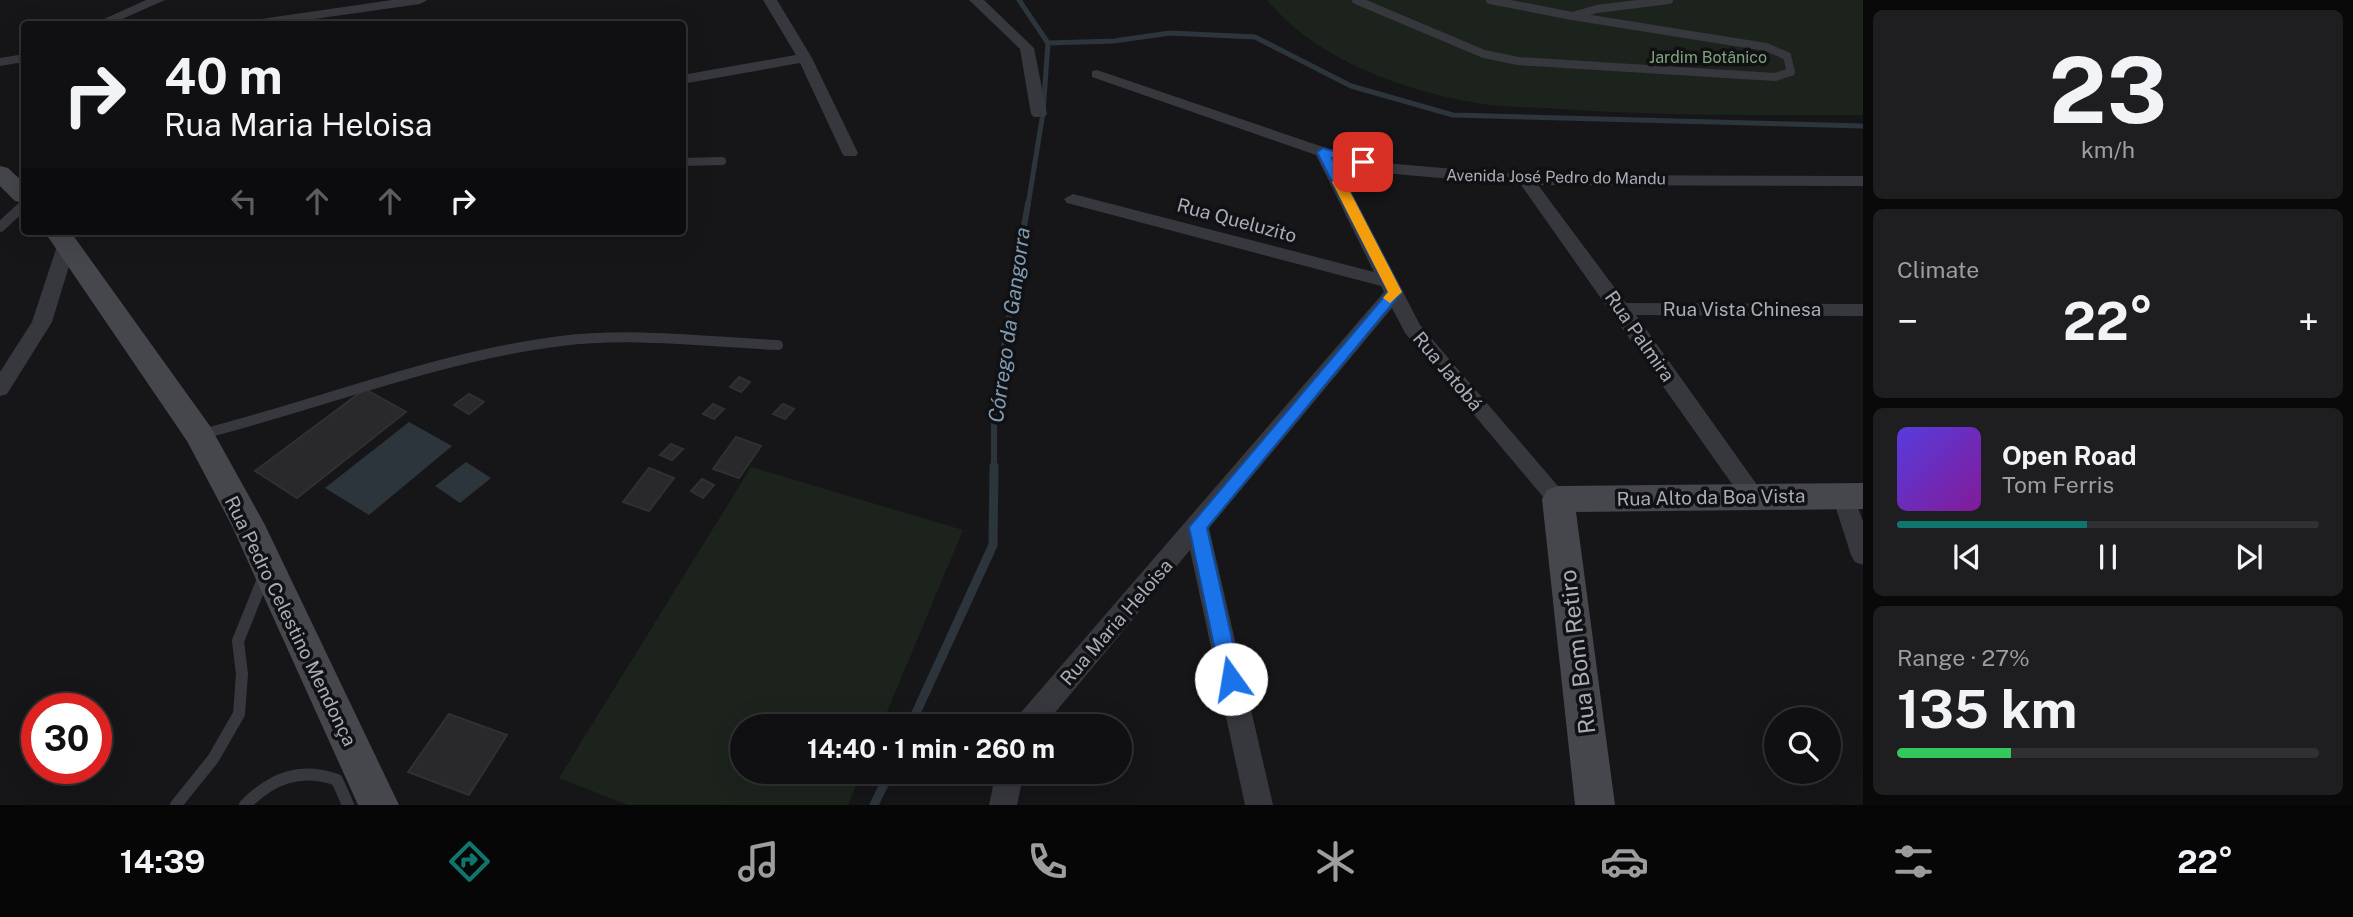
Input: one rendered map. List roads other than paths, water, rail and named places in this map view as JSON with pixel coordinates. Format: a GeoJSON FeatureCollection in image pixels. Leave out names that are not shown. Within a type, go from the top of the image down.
{"type":"FeatureCollection","features":[{"type":"Feature","properties":{"kind":"street"},"geometry":{"type":"LineString","coordinates":[[107,21],[158,0]]}},
{"type":"Feature","properties":{"kind":"street"},"geometry":{"type":"LineString","coordinates":[[275,21],[420,0]]}},
{"type":"Feature","properties":{"kind":"street"},"geometry":{"type":"LineString","coordinates":[[770,0],[806,58],[850,153]]}},
{"type":"Feature","properties":{"kind":"street"},"geometry":{"type":"LineString","coordinates":[[976,0],[1027,48],[1039,114]]}},
{"type":"Feature","properties":{"kind":"street"},"geometry":{"type":"LineString","coordinates":[[0,62],[21,58]]}},
{"type":"Feature","properties":{"kind":"street"},"geometry":{"type":"LineString","coordinates":[[686,79],[806,58]]}},
{"type":"Feature","properties":{"kind":"street","name":"Avenida José Pedro do Mandu"},"geometry":{"type":"LineString","coordinates":[[1097,74],[1323,152],[1383,168],[1526,180],[1863,181]]}},
{"type":"Feature","properties":{"kind":"street","name":"Rua Jatobá"},"geometry":{"type":"LineString","coordinates":[[1323,152],[1412,328],[1558,499]]}},
{"type":"Feature","properties":{"kind":"street"},"geometry":{"type":"LineString","coordinates":[[0,173],[21,193]]}},
{"type":"Feature","properties":{"kind":"street","name":"Rua Palmira"},"geometry":{"type":"LineString","coordinates":[[1526,180],[1622,309],[1752,495]]}},
{"type":"Feature","properties":{"kind":"street","name":"Rua Queluzito"},"geometry":{"type":"LineString","coordinates":[[1073,199],[1393,287]]}},
{"type":"Feature","properties":{"kind":"street"},"geometry":{"type":"LineString","coordinates":[[0,389],[42,322],[62,237]]}},
{"type":"Feature","properties":{"kind":"street","name":"Rua Pedro Celestino Mendonça"},"geometry":{"type":"LineString","coordinates":[[62,237],[199,435],[248,525],[379,805]]}},
{"type":"Feature","properties":{"kind":"street","name":"Rua Maria Heloisa"},"geometry":{"type":"LineString","coordinates":[[1037,714],[1198,527],[1393,287]]}},
{"type":"Feature","properties":{"kind":"street","name":"Rua Vista Chinesa"},"geometry":{"type":"LineString","coordinates":[[1622,309],[1863,310]]}},
{"type":"Feature","properties":{"kind":"street"},"geometry":{"type":"LineString","coordinates":[[1853,496],[1863,555]]}},
{"type":"Feature","properties":{"kind":"street","name":"Rua Alto da Boa Vista"},"geometry":{"type":"LineString","coordinates":[[1558,499],[1853,496]]}},
{"type":"Feature","properties":{"kind":"street","name":"Rua Bom Retiro"},"geometry":{"type":"LineString","coordinates":[[1558,499],[1595,805]]}},
{"type":"Feature","properties":{"kind":"street"},"geometry":{"type":"LineString","coordinates":[[1198,527],[1259,805]]}},
{"type":"Feature","properties":{"kind":"street"},"geometry":{"type":"LineString","coordinates":[[1003,805],[1007,784]]}},
{"type":"Feature","properties":{"kind":"lane"},"geometry":{"type":"LineString","coordinates":[[1356,0],[1474,50],[1518,61],[1776,77],[1791,72],[1787,56],[1766,47],[1490,0]]}},
{"type":"Feature","properties":{"kind":"lane"},"geometry":{"type":"LineString","coordinates":[[1572,16],[1597,9],[1669,0]]}},
{"type":"Feature","properties":{"kind":"lane"},"geometry":{"type":"LineString","coordinates":[[686,162],[722,161]]}},
{"type":"Feature","properties":{"kind":"lane"},"geometry":{"type":"LineString","coordinates":[[0,227],[21,208]]}},
{"type":"Feature","properties":{"kind":"lane"},"geometry":{"type":"LineString","coordinates":[[199,435],[321,404],[397,376],[537,344],[630,340],[778,345]]}},
{"type":"Feature","properties":{"kind":"lane"},"geometry":{"type":"LineString","coordinates":[[176,805],[213,759],[239,714],[242,674],[238,641],[268,569]]}},
{"type":"Feature","properties":{"kind":"lane"},"geometry":{"type":"LineString","coordinates":[[244,805],[259,790],[286,774],[318,772],[337,780],[348,805]]}},
{"type":"Feature","properties":{"kind":"waterway","name":"Córrego da Gangorra"},"geometry":{"type":"LineString","coordinates":[[1019,0],[1048,43]]}},
{"type":"Feature","properties":{"kind":"waterway"},"geometry":{"type":"LineString","coordinates":[[1048,43],[1114,41],[1170,33],[1255,37],[1351,86],[1453,115],[1863,126]]}},
{"type":"Feature","properties":{"kind":"waterway","name":"Córrego da Gangorra"},"geometry":{"type":"LineString","coordinates":[[1028,205],[1043,113],[1048,43]]}},
{"type":"Feature","properties":{"kind":"waterway","name":"Córrego da Gangorra"},"geometry":{"type":"LineString","coordinates":[[994,466],[994,406],[1028,203]]}},
{"type":"Feature","properties":{"kind":"waterway","name":"Córrego da Gangorra"},"geometry":{"type":"LineString","coordinates":[[916,714],[993,545],[994,466]]}},
{"type":"Feature","properties":{"kind":"waterway","name":"Córrego da Gangorra"},"geometry":{"type":"LineString","coordinates":[[874,805],[884,784]]}},
{"type":"Feature","properties":{"kind":"park label","name":"Jardim Botânico"},"geometry":{"type":"Point","coordinates":[1708,57]}}]}
